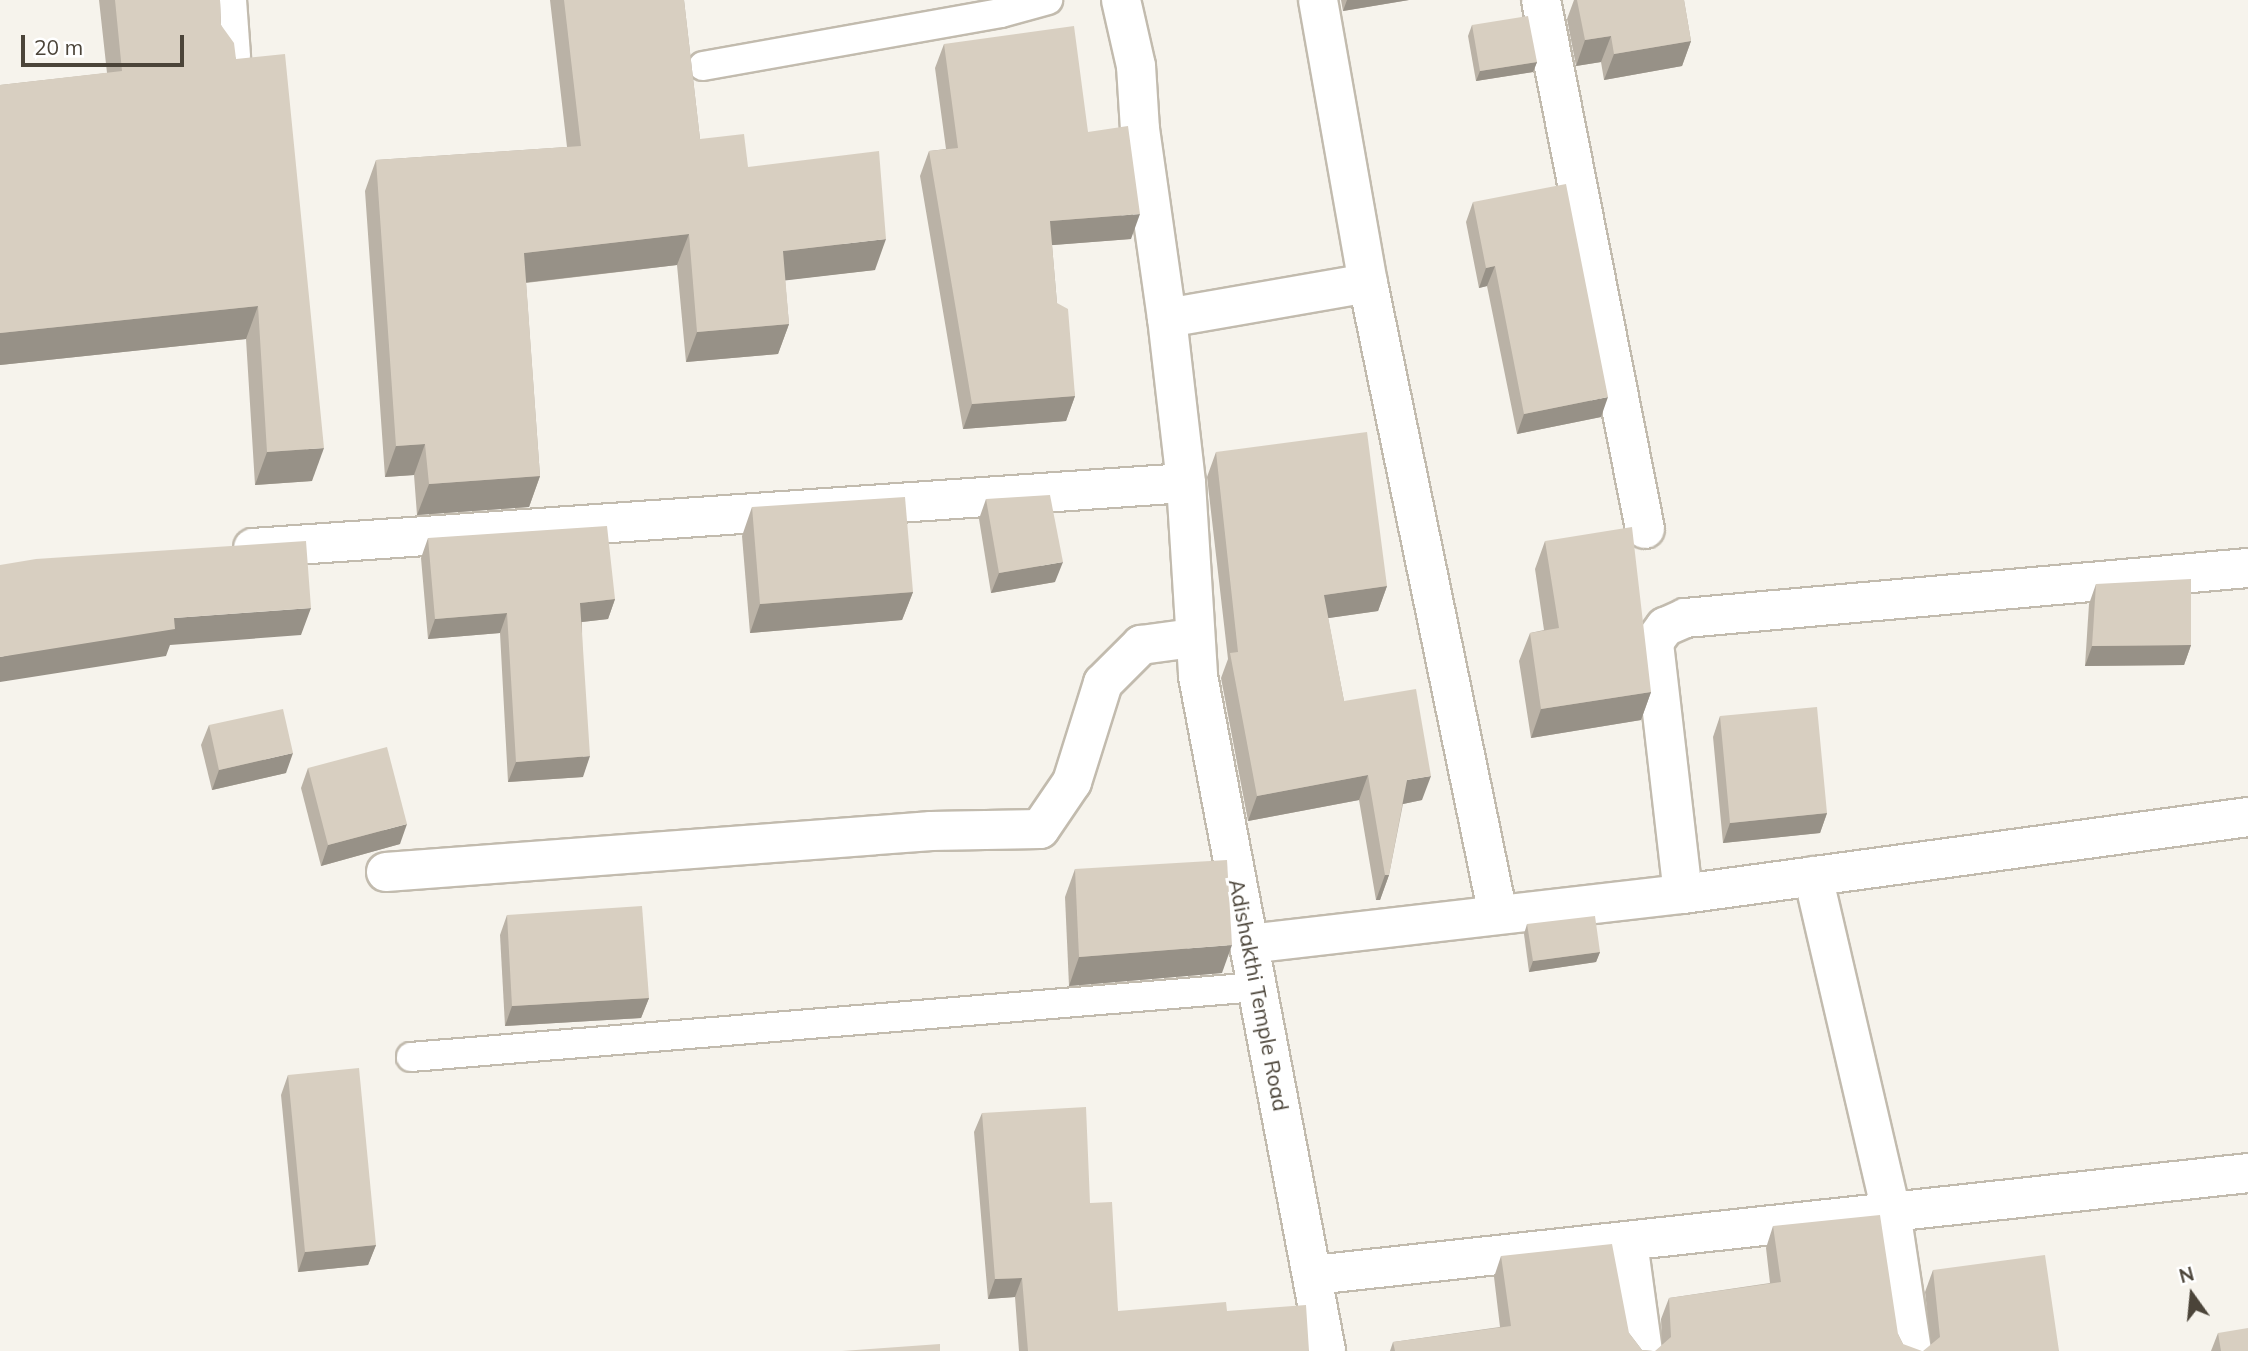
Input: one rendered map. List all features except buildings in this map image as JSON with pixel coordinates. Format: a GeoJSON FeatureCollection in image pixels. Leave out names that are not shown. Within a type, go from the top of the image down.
{"type":"FeatureCollection","features":[{"type":"Feature","properties":{"kind":"street"},"geometry":{"type":"LineString","coordinates":[[227,0],[231,56]]}},
{"type":"Feature","properties":{"kind":"street","name":"Adishakthi Temple Road"},"geometry":{"type":"LineString","coordinates":[[1121,0],[1136,66],[1140,129],[1167,318],[1186,483],[1193,638],[1257,987],[1314,1275],[1326,1351]]}},
{"type":"Feature","properties":{"kind":"street"},"geometry":{"type":"LineString","coordinates":[[1318,0],[1368,283],[1499,915]]}},
{"type":"Feature","properties":{"kind":"street"},"geometry":{"type":"LineString","coordinates":[[1541,0],[1645,529]]}},
{"type":"Feature","properties":{"kind":"street"},"geometry":{"type":"LineString","coordinates":[[1167,318],[1368,283]]}},
{"type":"Feature","properties":{"kind":"street"},"geometry":{"type":"LineString","coordinates":[[223,550],[1186,483]]}},
{"type":"Feature","properties":{"kind":"street"},"geometry":{"type":"LineString","coordinates":[[1683,894],[1654,642],[1665,627],[1685,618],[2248,568]]}},
{"type":"Feature","properties":{"kind":"street"},"geometry":{"type":"LineString","coordinates":[[386,872],[931,831],[1040,829],[1072,782],[1103,683],[1141,645],[1193,638]]}},
{"type":"Feature","properties":{"kind":"street"},"geometry":{"type":"LineString","coordinates":[[1249,944],[1683,894],[2248,817]]}},
{"type":"Feature","properties":{"kind":"street"},"geometry":{"type":"LineString","coordinates":[[1813,876],[1891,1212],[1912,1351]]}},
{"type":"Feature","properties":{"kind":"street"},"geometry":{"type":"LineString","coordinates":[[1314,1275],[2248,1173]]}},
{"type":"Feature","properties":{"kind":"street"},"geometry":{"type":"LineString","coordinates":[[1628,1241],[1643,1351]]}},
{"type":"Feature","properties":{"kind":"lane"},"geometry":{"type":"LineString","coordinates":[[703,66],[1001,13],[1048,0]]}},
{"type":"Feature","properties":{"kind":"lane"},"geometry":{"type":"LineString","coordinates":[[411,1057],[1257,987]]}}]}
